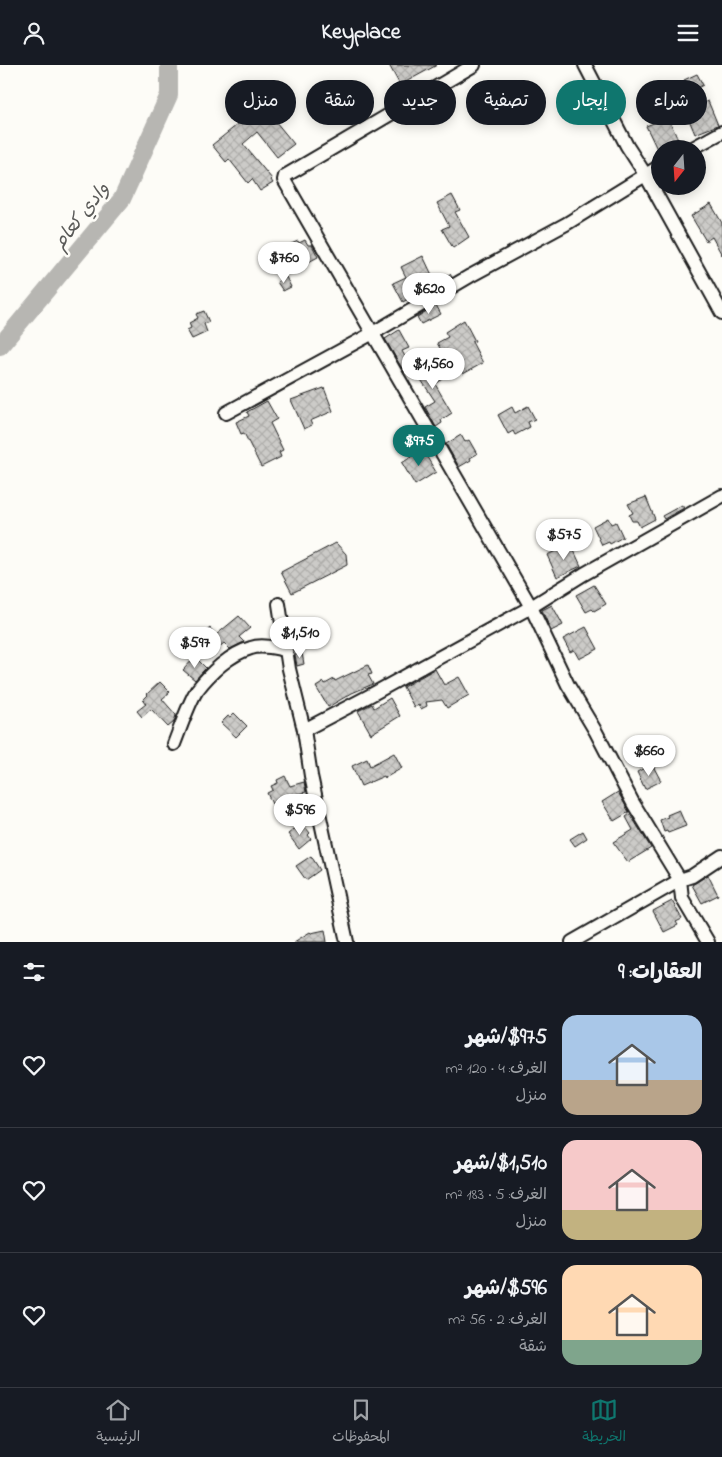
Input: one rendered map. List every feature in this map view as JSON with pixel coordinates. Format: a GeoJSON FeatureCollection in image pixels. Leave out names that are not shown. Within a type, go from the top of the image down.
{"type":"FeatureCollection","features":[{"type":"Feature","properties":{"kind":"street"},"geometry":{"type":"LineString","coordinates":[[474,65],[284,178],[531,607],[568,685],[596,732],[633,803],[680,880],[682,898],[708,942]]}},
{"type":"Feature","properties":{"kind":"street"},"geometry":{"type":"LineString","coordinates":[[585,65],[627,146],[645,174],[722,313]]}},
{"type":"Feature","properties":{"kind":"street"},"geometry":{"type":"LineString","coordinates":[[706,141],[722,132]]}},
{"type":"Feature","properties":{"kind":"street"},"geometry":{"type":"LineString","coordinates":[[226,413],[566,224],[651,171]]}},
{"type":"Feature","properties":{"kind":"street"},"geometry":{"type":"LineString","coordinates":[[304,729],[531,607],[584,574],[722,496]]}},
{"type":"Feature","properties":{"kind":"street"},"geometry":{"type":"LineString","coordinates":[[279,603],[286,650],[304,729],[311,776],[347,942]]}},
{"type":"Feature","properties":{"kind":"street"},"geometry":{"type":"LineString","coordinates":[[174,744],[196,691],[218,668],[235,655],[252,647],[270,647],[286,650]]}},
{"type":"Feature","properties":{"kind":"street"},"geometry":{"type":"LineString","coordinates":[[572,942],[680,880],[692,876],[722,857]]}},
{"type":"Feature","properties":{"kind":"building"},"geometry":{"type":"Polygon","coordinates":[[[389,65],[437,65],[409,80],[397,80],[389,65]]]}},
{"type":"Feature","properties":{"kind":"building"},"geometry":{"type":"Polygon","coordinates":[[[697,74],[700,80],[684,80],[697,74]]]}},
{"type":"Feature","properties":{"kind":"building"},"geometry":{"type":"Polygon","coordinates":[[[707,101],[718,125],[695,134],[691,125],[707,125],[707,101]]]}},
{"type":"Feature","properties":{"kind":"building"},"geometry":{"type":"Polygon","coordinates":[[[237,125],[278,125],[294,144],[277,157],[257,132],[243,144],[272,179],[273,183],[260,191],[252,179],[248,183],[229,159],[226,162],[212,145],[237,125]]]}},
{"type":"Feature","properties":{"kind":"building"},"geometry":{"type":"Polygon","coordinates":[[[671,125],[678,140],[653,140],[646,126],[671,125]]]}},
{"type":"Feature","properties":{"kind":"building"},"geometry":{"type":"Polygon","coordinates":[[[452,195],[460,210],[455,212],[469,237],[453,248],[442,229],[449,226],[437,203],[452,195]]]}},
{"type":"Feature","properties":{"kind":"building"},"geometry":{"type":"Polygon","coordinates":[[[711,204],[722,223],[722,255],[712,237],[706,241],[691,216],[711,204]]]}},
{"type":"Feature","properties":{"kind":"building"},"geometry":{"type":"Polygon","coordinates":[[[305,240],[308,245],[312,245],[318,257],[301,266],[289,245],[305,240]]]}},
{"type":"Feature","properties":{"kind":"building"},"geometry":{"type":"Polygon","coordinates":[[[423,256],[432,275],[408,287],[413,296],[403,302],[393,283],[406,277],[401,267],[423,256]]]}},
{"type":"Feature","properties":{"kind":"building"},"geometry":{"type":"Polygon","coordinates":[[[450,274],[452,277],[435,287],[432,282],[450,274]]]}},
{"type":"Feature","properties":{"kind":"building"},"geometry":{"type":"Polygon","coordinates":[[[286,277],[291,287],[283,291],[277,282],[286,277]]]}},
{"type":"Feature","properties":{"kind":"building"},"geometry":{"type":"Polygon","coordinates":[[[436,305],[441,314],[421,324],[417,317],[436,305]]]}},
{"type":"Feature","properties":{"kind":"building"},"geometry":{"type":"Polygon","coordinates":[[[204,311],[209,322],[204,324],[207,332],[192,339],[187,330],[191,328],[189,323],[198,318],[196,314],[204,311]]]}},
{"type":"Feature","properties":{"kind":"building"},"geometry":{"type":"Polygon","coordinates":[[[464,320],[475,341],[472,342],[483,363],[463,374],[450,351],[444,355],[437,343],[448,337],[445,332],[464,320]]]}},
{"type":"Feature","properties":{"kind":"building"},"geometry":{"type":"Polygon","coordinates":[[[399,330],[409,348],[402,351],[411,368],[404,372],[385,339],[399,330]]]}},
{"type":"Feature","properties":{"kind":"building"},"geometry":{"type":"Polygon","coordinates":[[[428,356],[443,379],[435,384],[452,413],[441,420],[442,423],[436,427],[425,407],[435,401],[412,366],[428,356]]]}},
{"type":"Feature","properties":{"kind":"building"},"geometry":{"type":"Polygon","coordinates":[[[324,388],[333,411],[310,421],[312,425],[304,429],[291,400],[324,388]]]}},
{"type":"Feature","properties":{"kind":"building"},"geometry":{"type":"Polygon","coordinates":[[[267,401],[277,419],[270,423],[283,450],[279,452],[281,457],[261,467],[244,433],[241,434],[236,422],[249,416],[247,412],[267,401]]]}},
{"type":"Feature","properties":{"kind":"building"},"geometry":{"type":"Polygon","coordinates":[[[528,406],[535,419],[528,422],[530,427],[515,435],[513,431],[508,434],[498,415],[512,407],[515,413],[528,406]]]}},
{"type":"Feature","properties":{"kind":"building"},"geometry":{"type":"Polygon","coordinates":[[[461,435],[465,442],[469,440],[477,454],[459,467],[446,444],[461,435]]]}},
{"type":"Feature","properties":{"kind":"building"},"geometry":{"type":"Polygon","coordinates":[[[418,449],[422,455],[425,454],[436,472],[415,485],[402,463],[411,457],[410,454],[418,449]]]}},
{"type":"Feature","properties":{"kind":"building"},"geometry":{"type":"Polygon","coordinates":[[[646,497],[655,519],[640,527],[637,521],[632,521],[629,515],[633,513],[628,504],[646,497]]]}},
{"type":"Feature","properties":{"kind":"building"},"geometry":{"type":"Polygon","coordinates":[[[682,505],[684,508],[664,519],[662,516],[682,505]]]}},
{"type":"Feature","properties":{"kind":"building"},"geometry":{"type":"Polygon","coordinates":[[[608,518],[611,524],[616,522],[623,537],[610,544],[609,542],[602,545],[593,526],[608,518]]]}},
{"type":"Feature","properties":{"kind":"building"},"geometry":{"type":"Polygon","coordinates":[[[336,543],[346,554],[347,565],[292,593],[281,572],[336,543]]]}},
{"type":"Feature","properties":{"kind":"building"},"geometry":{"type":"Polygon","coordinates":[[[571,544],[581,566],[557,577],[547,555],[571,544]]]}},
{"type":"Feature","properties":{"kind":"building"},"geometry":{"type":"Polygon","coordinates":[[[594,585],[606,604],[594,611],[592,609],[586,612],[576,595],[594,585]]]}},
{"type":"Feature","properties":{"kind":"building"},"geometry":{"type":"Polygon","coordinates":[[[552,605],[563,625],[551,631],[542,610],[552,605]]]}},
{"type":"Feature","properties":{"kind":"building"},"geometry":{"type":"Polygon","coordinates":[[[239,616],[250,628],[239,637],[244,642],[230,649],[224,643],[217,649],[203,634],[210,628],[216,635],[239,616]]]}},
{"type":"Feature","properties":{"kind":"building"},"geometry":{"type":"Polygon","coordinates":[[[586,627],[598,649],[579,659],[574,650],[570,652],[563,639],[586,627]]]}},
{"type":"Feature","properties":{"kind":"building"},"geometry":{"type":"Polygon","coordinates":[[[302,653],[304,664],[297,666],[295,655],[302,653]]]}},
{"type":"Feature","properties":{"kind":"building"},"geometry":{"type":"Polygon","coordinates":[[[195,657],[206,668],[195,680],[183,670],[195,657]]]}},
{"type":"Feature","properties":{"kind":"building"},"geometry":{"type":"Polygon","coordinates":[[[368,665],[372,674],[368,675],[373,684],[352,693],[328,707],[316,687],[324,682],[325,684],[334,679],[335,681],[368,665]]]}},
{"type":"Feature","properties":{"kind":"building"},"geometry":{"type":"Polygon","coordinates":[[[435,669],[444,685],[459,677],[469,695],[447,708],[442,700],[426,702],[427,706],[421,709],[419,705],[414,707],[403,687],[435,669]]]}},
{"type":"Feature","properties":{"kind":"building"},"geometry":{"type":"Polygon","coordinates":[[[160,682],[170,692],[162,699],[176,715],[174,722],[168,727],[151,709],[142,717],[137,711],[146,704],[143,700],[147,694],[160,682]]]}},
{"type":"Feature","properties":{"kind":"building"},"geometry":{"type":"Polygon","coordinates":[[[390,698],[400,716],[371,734],[358,711],[372,704],[374,708],[390,698]]]}},
{"type":"Feature","properties":{"kind":"building"},"geometry":{"type":"Polygon","coordinates":[[[234,713],[247,726],[236,737],[221,723],[234,713]]]}},
{"type":"Feature","properties":{"kind":"building"},"geometry":{"type":"Polygon","coordinates":[[[394,753],[402,768],[385,778],[384,776],[361,786],[352,766],[367,759],[370,766],[394,753]]]}},
{"type":"Feature","properties":{"kind":"building"},"geometry":{"type":"Polygon","coordinates":[[[652,764],[661,781],[645,789],[637,772],[652,764]]]}},
{"type":"Feature","properties":{"kind":"building"},"geometry":{"type":"Polygon","coordinates":[[[285,776],[290,786],[304,782],[306,792],[294,795],[297,802],[289,806],[287,803],[278,807],[275,803],[272,804],[267,793],[273,790],[271,786],[278,783],[277,780],[285,776]]]}},
{"type":"Feature","properties":{"kind":"building"},"geometry":{"type":"Polygon","coordinates":[[[618,792],[629,812],[614,821],[602,802],[618,792]]]}},
{"type":"Feature","properties":{"kind":"building"},"geometry":{"type":"Polygon","coordinates":[[[679,810],[686,826],[668,833],[667,831],[664,832],[660,820],[679,810]]]}},
{"type":"Feature","properties":{"kind":"building"},"geometry":{"type":"Polygon","coordinates":[[[630,814],[651,848],[628,862],[613,842],[633,830],[626,817],[630,814]]]}},
{"type":"Feature","properties":{"kind":"building"},"geometry":{"type":"Polygon","coordinates":[[[302,823],[310,833],[308,835],[311,839],[299,849],[288,834],[302,823]]]}},
{"type":"Feature","properties":{"kind":"building"},"geometry":{"type":"Polygon","coordinates":[[[583,831],[587,838],[575,846],[570,839],[583,831]]]}},
{"type":"Feature","properties":{"kind":"building"},"geometry":{"type":"Polygon","coordinates":[[[311,856],[320,870],[306,880],[296,866],[311,856]]]}},
{"type":"Feature","properties":{"kind":"building"},"geometry":{"type":"Polygon","coordinates":[[[708,875],[718,895],[702,903],[692,885],[708,875]]]}},
{"type":"Feature","properties":{"kind":"building"},"geometry":{"type":"Polygon","coordinates":[[[672,901],[682,919],[676,922],[678,925],[664,932],[653,911],[672,901]]]}},
{"type":"Feature","properties":{"kind":"building"},"geometry":{"type":"Polygon","coordinates":[[[325,930],[327,942],[294,942],[310,932],[325,930]]]}},
{"type":"Feature","properties":{"kind":"waterway","name":"وادي كعام"},"geometry":{"type":"LineString","coordinates":[[0,346],[122,199],[169,95],[169,65]]}}]}
